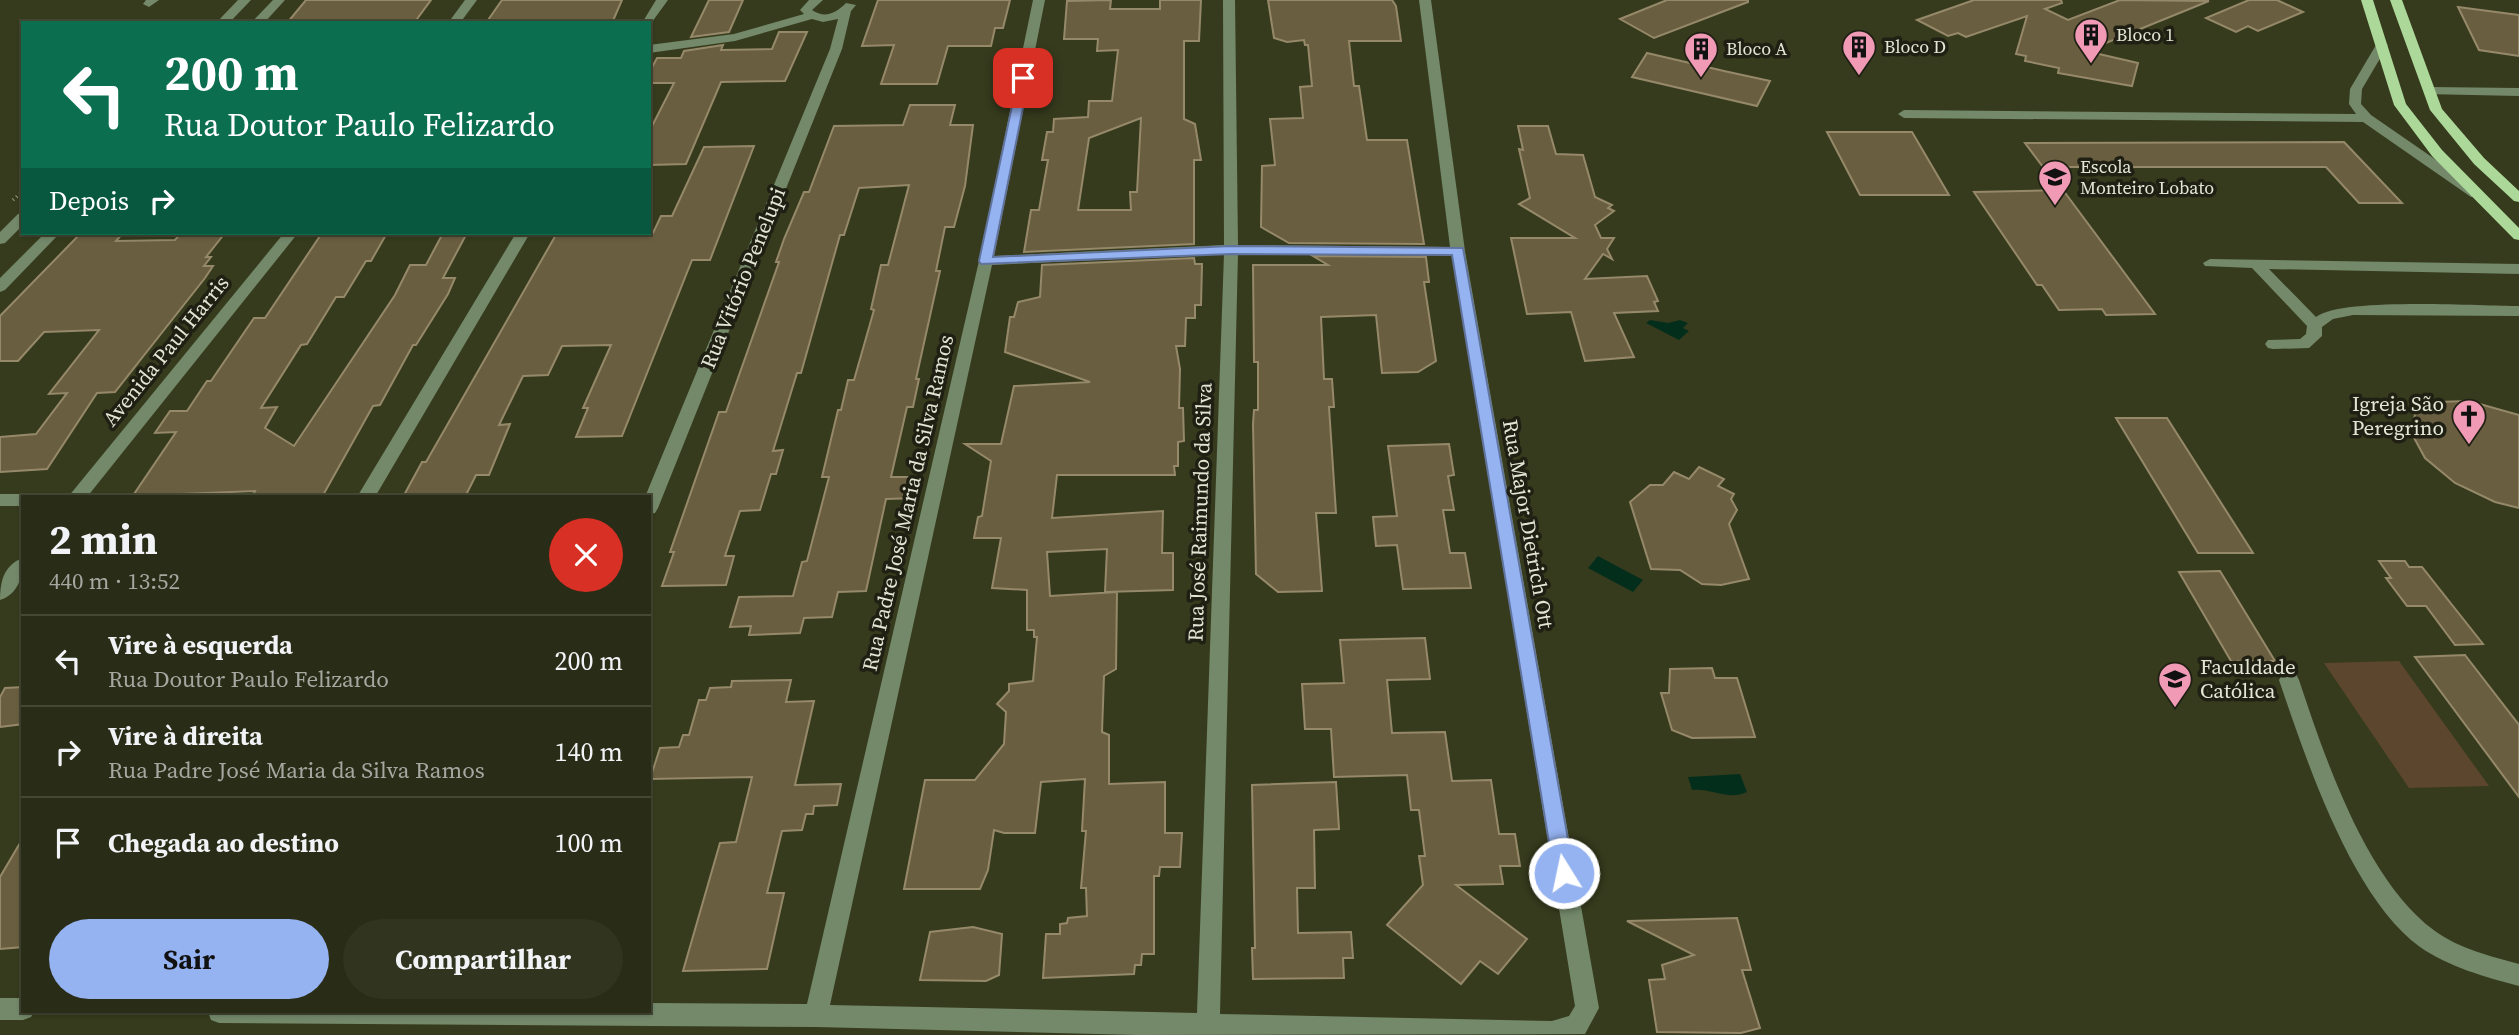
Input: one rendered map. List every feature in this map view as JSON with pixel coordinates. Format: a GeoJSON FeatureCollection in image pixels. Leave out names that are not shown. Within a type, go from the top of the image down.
{"type":"FeatureCollection","features":[{"type":"Feature","properties":{"kind":"main road"},"geometry":{"type":"LineString","coordinates":[[2367,0],[2400,105],[2437,153],[2519,236]]}},
{"type":"Feature","properties":{"kind":"main road"},"geometry":{"type":"LineString","coordinates":[[2396,0],[2436,110],[2470,151],[2519,198]]}},
{"type":"Feature","properties":{"kind":"street"},"geometry":{"type":"LineString","coordinates":[[224,21],[245,0]]}},
{"type":"Feature","properties":{"kind":"street"},"geometry":{"type":"LineString","coordinates":[[259,21],[279,0]]}},
{"type":"Feature","properties":{"kind":"street"},"geometry":{"type":"LineString","coordinates":[[455,21],[471,0]]}},
{"type":"Feature","properties":{"kind":"street"},"geometry":{"type":"LineString","coordinates":[[649,21],[662,0]]}},
{"type":"Feature","properties":{"kind":"street","name":"Rua Padre José Maria da Silva Ramos"},"geometry":{"type":"LineString","coordinates":[[816,1016],[986,261],[1040,0]]}},
{"type":"Feature","properties":{"kind":"street","name":"Rua José Raimundo da Silva"},"geometry":{"type":"LineString","coordinates":[[1208,1025],[1231,250],[1229,0]]}},
{"type":"Feature","properties":{"kind":"street","name":"Rua Major Dietrich Ott"},"geometry":{"type":"LineString","coordinates":[[1208,1025],[1552,1033],[1577,1026],[1587,1008],[1458,251],[1425,0]]}},
{"type":"Feature","properties":{"kind":"street"},"geometry":{"type":"LineString","coordinates":[[651,49],[720,40],[760,30],[813,10],[836,16],[847,3]]}},
{"type":"Feature","properties":{"kind":"street","name":"Rua Vitório Penelupi"},"geometry":{"type":"LineString","coordinates":[[651,503],[836,49],[847,3]]}},
{"type":"Feature","properties":{"kind":"street"},"geometry":{"type":"LineString","coordinates":[[813,10],[836,49]]}},
{"type":"Feature","properties":{"kind":"street"},"geometry":{"type":"LineString","coordinates":[[2382,45],[2356,89],[2355,104],[2366,118],[2479,196]]}},
{"type":"Feature","properties":{"kind":"street"},"geometry":{"type":"LineString","coordinates":[[2429,91],[2519,92]]}},
{"type":"Feature","properties":{"kind":"street"},"geometry":{"type":"LineString","coordinates":[[1904,114],[2366,118]]}},
{"type":"Feature","properties":{"kind":"street"},"geometry":{"type":"LineString","coordinates":[[0,240],[21,219]]}},
{"type":"Feature","properties":{"kind":"street"},"geometry":{"type":"LineString","coordinates":[[0,287],[51,235]]}},
{"type":"Feature","properties":{"kind":"street","name":"Avenida Paul Harris"},"geometry":{"type":"LineString","coordinates":[[79,495],[289,235]]}},
{"type":"Feature","properties":{"kind":"street"},"geometry":{"type":"LineString","coordinates":[[367,495],[522,235]]}},
{"type":"Feature","properties":{"kind":"street"},"geometry":{"type":"LineString","coordinates":[[986,261],[1231,250],[1458,251]]}},
{"type":"Feature","properties":{"kind":"street"},"geometry":{"type":"LineString","coordinates":[[2210,263],[2519,268]]}},
{"type":"Feature","properties":{"kind":"street"},"geometry":{"type":"LineString","coordinates":[[2256,264],[2315,325]]}},
{"type":"Feature","properties":{"kind":"street"},"geometry":{"type":"LineString","coordinates":[[2273,344],[2304,344],[2314,337],[2315,325],[2328,315],[2353,310],[2519,311]]}},
{"type":"Feature","properties":{"kind":"street"},"geometry":{"type":"LineString","coordinates":[[0,500],[21,500]]}},
{"type":"Feature","properties":{"kind":"street"},"geometry":{"type":"LineString","coordinates":[[0,593],[21,567]]}},
{"type":"Feature","properties":{"kind":"street"},"geometry":{"type":"LineString","coordinates":[[2289,680],[2314,755],[2372,873],[2393,904],[2424,936],[2465,961],[2519,975]]}},
{"type":"Feature","properties":{"kind":"street"},"geometry":{"type":"LineString","coordinates":[[0,1009],[21,1009]]}},
{"type":"Feature","properties":{"kind":"street"},"geometry":{"type":"LineString","coordinates":[[444,1013],[816,1016],[1208,1025]]}},
{"type":"Feature","properties":{"kind":"shaded area"},"geometry":{"type":"Polygon","coordinates":[[[1650,320],[1668,323],[1680,320],[1688,323],[1683,328],[1689,331],[1679,340],[1646,323],[1650,320]]]}},
{"type":"Feature","properties":{"kind":"shaded area"},"geometry":{"type":"Polygon","coordinates":[[[1598,556],[1643,580],[1633,592],[1588,568],[1598,556]]]}},
{"type":"Feature","properties":{"kind":"shaded area"},"geometry":{"type":"Polygon","coordinates":[[[2399,661],[2489,786],[2409,788],[2324,663],[2399,661]]]}},
{"type":"Feature","properties":{"kind":"shaded area"},"geometry":{"type":"Polygon","coordinates":[[[1740,774],[1747,792],[1733,795],[1692,790],[1688,777],[1740,774]]]}},
{"type":"Feature","properties":{"kind":"building"},"geometry":{"type":"Polygon","coordinates":[[[306,0],[431,0],[415,21],[289,21],[306,0]]]}},
{"type":"Feature","properties":{"kind":"building"},"geometry":{"type":"Polygon","coordinates":[[[502,0],[622,0],[613,21],[487,21],[502,0]]]}},
{"type":"Feature","properties":{"kind":"building"},"geometry":{"type":"Polygon","coordinates":[[[709,0],[743,0],[729,32],[691,37],[709,0]]]}},
{"type":"Feature","properties":{"kind":"building"},"geometry":{"type":"Polygon","coordinates":[[[878,0],[1010,0],[1003,28],[995,28],[991,46],[948,46],[937,84],[881,84],[894,45],[862,46],[878,0]]]}},
{"type":"Feature","properties":{"kind":"building"},"geometry":{"type":"Polygon","coordinates":[[[1111,0],[1110,9],[1160,9],[1160,0],[1201,0],[1199,41],[1184,41],[1184,119],[1195,124],[1201,160],[1194,160],[1194,244],[1024,252],[1031,210],[1039,210],[1048,160],[1042,160],[1047,132],[1053,132],[1054,119],[1088,117],[1089,101],[1112,101],[1118,50],[1097,51],[1098,39],[1064,39],[1067,1],[1111,0]],[[1141,118],[1089,138],[1078,210],[1131,210],[1130,192],[1137,192],[1141,118]]]}},
{"type":"Feature","properties":{"kind":"building"},"geometry":{"type":"Polygon","coordinates":[[[1268,0],[1392,0],[1396,6],[1401,41],[1349,41],[1354,86],[1359,86],[1367,140],[1407,140],[1424,244],[1289,243],[1261,227],[1262,166],[1275,165],[1270,119],[1303,118],[1300,87],[1312,86],[1308,45],[1305,45],[1304,40],[1287,42],[1274,38],[1268,0]]]}},
{"type":"Feature","properties":{"kind":"building"},"geometry":{"type":"Polygon","coordinates":[[[1667,0],[1748,2],[1654,38],[1620,19],[1667,0]]]}},
{"type":"Feature","properties":{"kind":"building"},"geometry":{"type":"Polygon","coordinates":[[[1974,0],[2061,0],[2062,3],[2045,9],[2068,20],[2120,0],[2209,1],[2086,51],[2138,63],[2132,86],[2058,73],[2059,68],[2025,61],[2026,56],[2016,54],[2027,16],[1966,37],[1958,33],[1948,36],[1917,20],[1974,0]]]}},
{"type":"Feature","properties":{"kind":"building"},"geometry":{"type":"Polygon","coordinates":[[[2249,0],[2277,0],[2303,12],[2258,31],[2248,26],[2236,32],[2206,18],[2249,0]]]}},
{"type":"Feature","properties":{"kind":"building"},"geometry":{"type":"Polygon","coordinates":[[[2458,7],[2519,15],[2519,56],[2479,50],[2458,7]]]}},
{"type":"Feature","properties":{"kind":"building"},"geometry":{"type":"Polygon","coordinates":[[[779,32],[807,32],[785,81],[721,82],[686,164],[651,165],[651,128],[674,83],[651,83],[651,69],[657,58],[681,58],[684,51],[723,45],[721,50],[772,49],[779,32]]]}},
{"type":"Feature","properties":{"kind":"building","name":"Bloco A"},"geometry":{"type":"Polygon","coordinates":[[[1647,53],[1770,81],[1757,106],[1632,77],[1647,53]]]}},
{"type":"Feature","properties":{"kind":"building"},"geometry":{"type":"Polygon","coordinates":[[[910,105],[955,105],[950,125],[973,125],[965,186],[954,227],[945,227],[936,271],[940,271],[916,379],[919,379],[913,407],[907,407],[891,477],[920,477],[916,498],[886,499],[866,591],[838,592],[832,617],[804,618],[800,633],[749,635],[751,626],[730,627],[739,597],[793,596],[802,562],[807,561],[829,477],[822,477],[838,410],[841,410],[848,380],[854,380],[874,310],[871,309],[881,265],[888,265],[909,185],[859,188],[844,235],[840,235],[801,373],[797,373],[773,451],[783,450],[776,474],[771,474],[760,510],[740,511],[725,556],[734,556],[726,585],[662,586],[674,552],[670,552],[719,412],[726,412],[779,262],[776,262],[784,239],[804,192],[809,192],[834,126],[903,125],[910,105]]]}},
{"type":"Feature","properties":{"kind":"building"},"geometry":{"type":"Polygon","coordinates":[[[1518,126],[1548,126],[1556,154],[1583,155],[1595,197],[1612,205],[1608,208],[1614,211],[1595,225],[1601,238],[1614,238],[1607,249],[1612,259],[1603,254],[1585,279],[1647,276],[1658,301],[1654,302],[1658,311],[1614,313],[1634,357],[1585,361],[1571,312],[1527,314],[1511,238],[1575,238],[1519,204],[1530,198],[1519,149],[1523,150],[1518,126]]]}},
{"type":"Feature","properties":{"kind":"building"},"geometry":{"type":"Polygon","coordinates":[[[1827,132],[1912,132],[1949,195],[1860,195],[1827,132]]]}},
{"type":"Feature","properties":{"kind":"building"},"geometry":{"type":"Polygon","coordinates":[[[2344,142],[2402,203],[2359,203],[2326,167],[2043,167],[2025,143],[2344,142]]]}},
{"type":"Feature","properties":{"kind":"building"},"geometry":{"type":"Polygon","coordinates":[[[754,146],[710,260],[692,260],[622,436],[576,437],[588,408],[583,408],[611,345],[562,346],[548,375],[523,376],[499,425],[510,424],[489,475],[476,475],[466,495],[404,495],[422,462],[426,462],[556,235],[651,235],[661,216],[672,216],[704,147],[754,146]]]}},
{"type":"Feature","properties":{"kind":"building"},"geometry":{"type":"Polygon","coordinates":[[[2063,190],[2155,314],[2106,315],[2102,309],[2059,310],[2042,285],[2037,285],[1974,192],[2063,190]]]}},
{"type":"Feature","properties":{"kind":"building"},"geometry":{"type":"Polygon","coordinates":[[[79,235],[121,235],[116,241],[175,240],[179,235],[223,235],[206,257],[211,257],[204,266],[213,266],[205,278],[115,392],[97,393],[47,469],[0,472],[0,437],[36,434],[67,393],[49,394],[99,330],[44,332],[18,361],[0,361],[0,316],[79,235]]]}},
{"type":"Feature","properties":{"kind":"building"},"geometry":{"type":"Polygon","coordinates":[[[321,235],[386,235],[371,261],[366,261],[344,297],[336,297],[307,344],[301,345],[261,408],[277,407],[265,428],[294,446],[395,295],[410,265],[426,265],[442,235],[466,235],[443,278],[455,278],[448,294],[416,345],[413,345],[380,405],[373,406],[323,495],[253,495],[255,491],[133,495],[176,432],[155,433],[170,411],[187,411],[254,318],[265,318],[321,235]]]}},
{"type":"Feature","properties":{"kind":"building"},"geometry":{"type":"Polygon","coordinates":[[[1313,256],[1426,257],[1429,282],[1424,282],[1436,361],[1418,372],[1382,373],[1376,315],[1321,317],[1324,379],[1332,379],[1334,407],[1329,407],[1336,513],[1316,513],[1322,591],[1278,592],[1256,574],[1253,424],[1254,410],[1258,410],[1258,362],[1254,362],[1253,265],[1328,265],[1313,256]]]}},
{"type":"Feature","properties":{"kind":"building"},"geometry":{"type":"Polygon","coordinates":[[[1194,258],[1195,264],[1202,264],[1201,305],[1195,305],[1195,318],[1186,318],[1185,346],[1176,346],[1180,369],[1179,408],[1183,408],[1184,441],[1178,442],[1178,466],[1174,466],[1175,475],[1057,475],[1052,518],[1163,511],[1162,553],[1173,553],[1173,590],[1105,592],[1107,549],[1047,552],[1050,596],[1117,592],[1116,669],[1104,676],[1102,732],[1109,735],[1109,784],[1165,782],[1165,833],[1182,833],[1180,867],[1160,867],[1159,876],[1154,876],[1154,954],[1142,954],[1141,965],[1135,965],[1134,974],[1043,978],[1046,934],[1060,934],[1060,924],[1067,923],[1068,918],[1087,916],[1086,888],[1081,888],[1086,831],[1082,831],[1085,779],[1041,782],[1035,833],[1004,833],[994,830],[988,870],[980,889],[904,889],[925,780],[975,780],[1004,744],[1006,712],[997,704],[1009,691],[1009,684],[1033,681],[1037,637],[1034,637],[1034,630],[1027,630],[1027,590],[992,588],[1001,538],[974,538],[978,517],[982,516],[991,461],[965,444],[1001,444],[1014,386],[1090,382],[1005,352],[1010,317],[1014,317],[1018,302],[1040,297],[1042,265],[1194,258]]]}},
{"type":"Feature","properties":{"kind":"building","name":"Igreja São Peregrino"},"geometry":{"type":"Polygon","coordinates":[[[2469,401],[2519,415],[2519,508],[2495,502],[2455,483],[2425,458],[2412,434],[2415,414],[2436,402],[2469,401]]]}},
{"type":"Feature","properties":{"kind":"building"},"geometry":{"type":"Polygon","coordinates":[[[2116,418],[2167,418],[2253,553],[2198,553],[2116,418]]]}},
{"type":"Feature","properties":{"kind":"building"},"geometry":{"type":"Polygon","coordinates":[[[1449,444],[1454,475],[1448,476],[1454,510],[1443,510],[1450,553],[1465,553],[1471,588],[1403,589],[1397,545],[1376,546],[1373,517],[1397,516],[1388,446],[1449,444]]]}},
{"type":"Feature","properties":{"kind":"building"},"geometry":{"type":"Polygon","coordinates":[[[1699,467],[1724,479],[1718,486],[1734,494],[1731,499],[1737,510],[1729,524],[1749,579],[1721,585],[1702,584],[1680,570],[1651,569],[1630,502],[1650,485],[1663,485],[1674,472],[1689,479],[1699,467]]]}},
{"type":"Feature","properties":{"kind":"building"},"geometry":{"type":"Polygon","coordinates":[[[2379,561],[2405,561],[2409,567],[2422,567],[2483,644],[2455,645],[2426,606],[2407,606],[2386,578],[2391,578],[2379,561]]]}},
{"type":"Feature","properties":{"kind":"building"},"geometry":{"type":"Polygon","coordinates":[[[2220,571],[2275,661],[2231,661],[2179,572],[2220,571]]]}},
{"type":"Feature","properties":{"kind":"building"},"geometry":{"type":"Polygon","coordinates":[[[1425,638],[1430,679],[1387,680],[1392,733],[1445,732],[1452,781],[1491,780],[1499,834],[1515,834],[1520,866],[1500,866],[1503,884],[1456,885],[1527,939],[1498,974],[1480,961],[1461,984],[1387,925],[1423,885],[1419,856],[1425,856],[1419,810],[1411,810],[1407,775],[1334,777],[1331,729],[1305,729],[1302,684],[1344,683],[1340,640],[1425,638]]]}},
{"type":"Feature","properties":{"kind":"building"},"geometry":{"type":"Polygon","coordinates":[[[2465,655],[2519,725],[2519,797],[2415,657],[2465,655]]]}},
{"type":"Feature","properties":{"kind":"building"},"geometry":{"type":"Polygon","coordinates":[[[1712,668],[1715,678],[1737,678],[1755,737],[1692,738],[1672,730],[1661,693],[1669,693],[1670,669],[1712,668]]]}},
{"type":"Feature","properties":{"kind":"building"},"geometry":{"type":"Polygon","coordinates":[[[791,680],[786,702],[814,701],[795,785],[841,784],[837,805],[814,806],[813,814],[806,814],[802,830],[782,831],[767,893],[784,893],[767,969],[683,971],[720,843],[736,842],[752,777],[651,779],[651,776],[660,748],[679,747],[683,735],[689,735],[699,700],[706,700],[710,688],[731,687],[732,681],[791,680]]]}},
{"type":"Feature","properties":{"kind":"building"},"geometry":{"type":"Polygon","coordinates":[[[21,687],[21,724],[0,727],[0,697],[5,688],[21,687]]]}},
{"type":"Feature","properties":{"kind":"building"},"geometry":{"type":"Polygon","coordinates":[[[1336,782],[1339,829],[1314,830],[1315,888],[1297,888],[1298,933],[1351,932],[1353,958],[1343,958],[1344,978],[1253,979],[1252,948],[1255,948],[1252,785],[1336,782]]]}},
{"type":"Feature","properties":{"kind":"building"},"geometry":{"type":"Polygon","coordinates":[[[21,841],[21,947],[0,949],[0,877],[21,841]]]}},
{"type":"Feature","properties":{"kind":"building"},"geometry":{"type":"Polygon","coordinates":[[[1737,918],[1751,970],[1742,970],[1760,1028],[1741,1033],[1657,1032],[1649,980],[1665,979],[1662,965],[1694,955],[1627,921],[1737,918]]]}},
{"type":"Feature","properties":{"kind":"building"},"geometry":{"type":"Polygon","coordinates":[[[973,927],[1002,934],[999,975],[986,981],[920,980],[930,932],[973,927]]]}},
{"type":"Feature","properties":{"kind":"place","name":"Bloco 1"},"geometry":{"type":"Point","coordinates":[2091,65]}},
{"type":"Feature","properties":{"kind":"place","name":"Bloco D"},"geometry":{"type":"Point","coordinates":[1859,77]}},
{"type":"Feature","properties":{"kind":"place","name":"Bloco A"},"geometry":{"type":"Point","coordinates":[1701,79]}},
{"type":"Feature","properties":{"kind":"place","name":"Escola Monteiro Lobato"},"geometry":{"type":"Point","coordinates":[2055,207]}},
{"type":"Feature","properties":{"kind":"place","name":"Igreja São Peregrino"},"geometry":{"type":"Point","coordinates":[2469,446]}},
{"type":"Feature","properties":{"kind":"place","name":"Faculdade Católica"},"geometry":{"type":"Point","coordinates":[2175,709]}},
{"type":"Feature","properties":{"kind":"route"},"geometry":{"type":"LineString","coordinates":[[1023,78],[986,261],[1231,250],[1458,251],[1564,873]]}}]}
